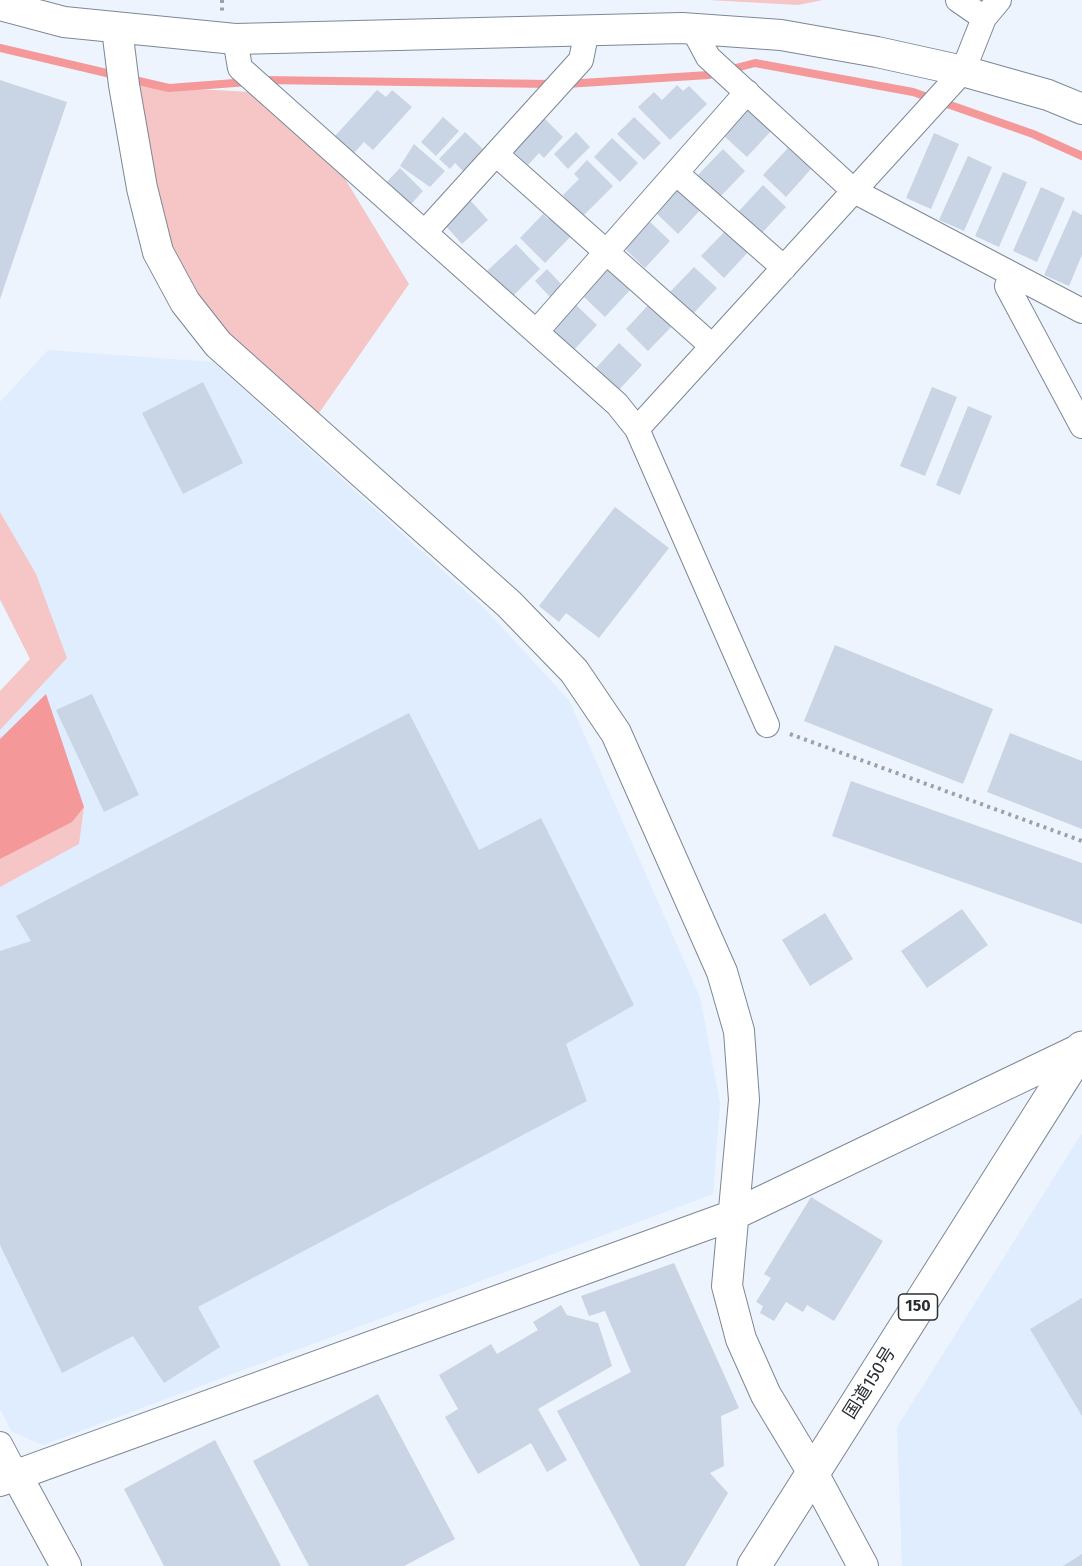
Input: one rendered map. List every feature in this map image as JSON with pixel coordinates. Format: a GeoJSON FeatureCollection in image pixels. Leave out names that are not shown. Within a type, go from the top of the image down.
{"type":"FeatureCollection","features":[{"type":"Feature","properties":{"kind":"highway","name":"国道150号"},"geometry":{"type":"LineString","coordinates":[[754,1566],[1082,1048]]}},
{"type":"Feature","properties":{"kind":"street"},"geometry":{"type":"LineString","coordinates":[[637,429],[963,71],[991,9],[958,0]]}},
{"type":"Feature","properties":{"kind":"street"},"geometry":{"type":"LineString","coordinates":[[0,5],[64,22],[235,39],[693,29],[781,35],[877,52],[963,71],[1048,95],[1082,109]]}},
{"type":"Feature","properties":{"kind":"street"},"geometry":{"type":"LineString","coordinates":[[117,28],[124,85],[142,188],[158,252],[185,302],[218,344],[509,604],[574,671],[616,733],[722,972],[739,1031],[744,1100],[731,1216],[727,1286],[741,1340],[766,1395],[813,1473],[863,1566]]}},
{"type":"Feature","properties":{"kind":"street"},"geometry":{"type":"LineString","coordinates":[[693,29],[708,57],[854,190],[1082,311]]}},
{"type":"Feature","properties":{"kind":"street"},"geometry":{"type":"LineString","coordinates":[[425,232],[581,60],[587,30]]}},
{"type":"Feature","properties":{"kind":"street"},"geometry":{"type":"LineString","coordinates":[[235,39],[240,68],[617,404],[637,429],[767,725]]}},
{"type":"Feature","properties":{"kind":"street"},"geometry":{"type":"LineString","coordinates":[[536,332],[747,92]]}},
{"type":"Feature","properties":{"kind":"street"},"geometry":{"type":"LineString","coordinates":[[496,154],[712,346]]}},
{"type":"Feature","properties":{"kind":"street"},"geometry":{"type":"LineString","coordinates":[[676,173],[784,267]]}},
{"type":"Feature","properties":{"kind":"street"},"geometry":{"type":"LineString","coordinates":[[1011,274],[1007,286],[1082,426]]}},
{"type":"Feature","properties":{"kind":"street"},"geometry":{"type":"LineString","coordinates":[[8,1478],[731,1216],[1082,1048]]}},
{"type":"Feature","properties":{"kind":"street"},"geometry":{"type":"LineString","coordinates":[[0,1444],[8,1478],[66,1566]]}},
{"type":"Feature","properties":{"kind":"path"},"geometry":{"type":"LineString","coordinates":[[767,725],[1082,842]]}},
{"type":"Feature","properties":{"kind":"shaded area"},"geometry":{"type":"Polygon","coordinates":[[[708,0],[823,0],[798,5],[708,0]]]}},
{"type":"Feature","properties":{"kind":"shaded area"},"geometry":{"type":"Polygon","coordinates":[[[124,85],[269,93],[322,141],[409,284],[310,426],[172,276],[124,85]]]}},
{"type":"Feature","properties":{"kind":"shaded area"},"geometry":{"type":"Polygon","coordinates":[[[48,350],[213,362],[484,608],[569,700],[700,997],[720,1103],[713,1194],[43,1445],[12,1432],[0,1409],[0,697],[33,664],[0,601],[0,402],[48,350]]]}},
{"type":"Feature","properties":{"kind":"shaded area"},"geometry":{"type":"Polygon","coordinates":[[[0,512],[36,574],[67,658],[0,730],[0,691],[30,659],[0,599],[0,512]]]}},
{"type":"Feature","properties":{"kind":"shaded area"},"geometry":{"type":"Polygon","coordinates":[[[46,694],[84,807],[72,822],[0,859],[0,739],[46,694]]]}},
{"type":"Feature","properties":{"kind":"shaded area"},"geometry":{"type":"Polygon","coordinates":[[[84,807],[79,844],[0,887],[0,852],[84,807]]]}},
{"type":"Feature","properties":{"kind":"shaded area"},"geometry":{"type":"Polygon","coordinates":[[[1082,1133],[1082,1566],[902,1566],[897,1427],[1082,1133]]]}},
{"type":"Feature","properties":{"kind":"building"},"geometry":{"type":"Polygon","coordinates":[[[0,80],[67,102],[0,299],[0,80]]]}},
{"type":"Feature","properties":{"kind":"building"},"geometry":{"type":"Polygon","coordinates":[[[677,85],[683,91],[689,86],[707,104],[670,140],[638,107],[654,92],[662,100],[677,85]]]}},
{"type":"Feature","properties":{"kind":"building"},"geometry":{"type":"Polygon","coordinates":[[[377,90],[386,97],[392,90],[412,107],[373,150],[364,142],[354,153],[335,136],[377,90]]]}},
{"type":"Feature","properties":{"kind":"building"},"geometry":{"type":"Polygon","coordinates":[[[749,109],[772,130],[747,157],[724,136],[749,109]]]}},
{"type":"Feature","properties":{"kind":"building"},"geometry":{"type":"Polygon","coordinates":[[[542,116],[563,137],[544,158],[539,153],[528,165],[511,149],[542,116]]]}},
{"type":"Feature","properties":{"kind":"building"},"geometry":{"type":"Polygon","coordinates":[[[443,117],[459,131],[436,156],[421,142],[443,117]]]}},
{"type":"Feature","properties":{"kind":"building"},"geometry":{"type":"Polygon","coordinates":[[[634,117],[661,143],[644,160],[617,134],[634,117]]]}},
{"type":"Feature","properties":{"kind":"building"},"geometry":{"type":"Polygon","coordinates":[[[465,132],[484,150],[464,172],[455,163],[450,169],[439,159],[465,132]]]}},
{"type":"Feature","properties":{"kind":"building"},"geometry":{"type":"Polygon","coordinates":[[[576,132],[590,147],[568,169],[554,154],[576,132]]]}},
{"type":"Feature","properties":{"kind":"building"},"geometry":{"type":"Polygon","coordinates":[[[934,133],[959,144],[931,209],[906,198],[934,133]]]}},
{"type":"Feature","properties":{"kind":"building"},"geometry":{"type":"Polygon","coordinates":[[[612,138],[638,163],[620,182],[594,157],[612,138]]]}},
{"type":"Feature","properties":{"kind":"building"},"geometry":{"type":"Polygon","coordinates":[[[414,144],[445,171],[430,187],[400,166],[414,144]]]}},
{"type":"Feature","properties":{"kind":"building"},"geometry":{"type":"Polygon","coordinates":[[[788,148],[811,169],[786,197],[763,175],[788,148]]]}},
{"type":"Feature","properties":{"kind":"building"},"geometry":{"type":"Polygon","coordinates":[[[723,149],[745,171],[720,197],[697,176],[723,149]]]}},
{"type":"Feature","properties":{"kind":"building"},"geometry":{"type":"Polygon","coordinates":[[[968,156],[992,167],[964,231],[939,220],[968,156]]]}},
{"type":"Feature","properties":{"kind":"building"},"geometry":{"type":"Polygon","coordinates":[[[587,160],[613,186],[582,217],[563,195],[579,179],[574,174],[587,160]]]}},
{"type":"Feature","properties":{"kind":"building"},"geometry":{"type":"Polygon","coordinates":[[[400,168],[423,191],[406,210],[382,187],[400,168]]]}},
{"type":"Feature","properties":{"kind":"building"},"geometry":{"type":"Polygon","coordinates":[[[1003,172],[1027,182],[999,247],[975,236],[1003,172]]]}},
{"type":"Feature","properties":{"kind":"building"},"geometry":{"type":"Polygon","coordinates":[[[763,185],[786,207],[761,234],[738,212],[763,185]]]}},
{"type":"Feature","properties":{"kind":"building"},"geometry":{"type":"Polygon","coordinates":[[[681,186],[703,207],[678,234],[655,212],[681,186]]]}},
{"type":"Feature","properties":{"kind":"building"},"geometry":{"type":"Polygon","coordinates":[[[1041,187],[1065,198],[1037,262],[1013,251],[1041,187]]]}},
{"type":"Feature","properties":{"kind":"building"},"geometry":{"type":"Polygon","coordinates":[[[470,200],[488,220],[462,244],[444,224],[470,200]]]}},
{"type":"Feature","properties":{"kind":"building"},"geometry":{"type":"Polygon","coordinates":[[[1073,210],[1082,215],[1082,255],[1069,286],[1044,275],[1073,210]]]}},
{"type":"Feature","properties":{"kind":"building"},"geometry":{"type":"Polygon","coordinates":[[[543,214],[548,219],[552,214],[573,234],[545,263],[520,238],[543,214]]]}},
{"type":"Feature","properties":{"kind":"building"},"geometry":{"type":"Polygon","coordinates":[[[647,219],[670,241],[645,268],[622,246],[647,219]]]}},
{"type":"Feature","properties":{"kind":"building"},"geometry":{"type":"Polygon","coordinates":[[[727,229],[749,251],[724,278],[701,256],[727,229]]]}},
{"type":"Feature","properties":{"kind":"building"},"geometry":{"type":"Polygon","coordinates":[[[516,244],[540,269],[512,297],[487,271],[516,244]]]}},
{"type":"Feature","properties":{"kind":"building"},"geometry":{"type":"Polygon","coordinates":[[[694,267],[717,288],[692,315],[669,293],[694,267]]]}},
{"type":"Feature","properties":{"kind":"building"},"geometry":{"type":"Polygon","coordinates":[[[547,269],[562,285],[550,297],[535,281],[547,269]]]}},
{"type":"Feature","properties":{"kind":"building"},"geometry":{"type":"Polygon","coordinates":[[[607,269],[630,290],[605,317],[582,295],[607,269]]]}},
{"type":"Feature","properties":{"kind":"building"},"geometry":{"type":"Polygon","coordinates":[[[651,302],[674,324],[648,351],[626,329],[651,302]]]}},
{"type":"Feature","properties":{"kind":"building"},"geometry":{"type":"Polygon","coordinates":[[[574,303],[597,325],[572,352],[549,330],[574,303]]]}},
{"type":"Feature","properties":{"kind":"building"},"geometry":{"type":"Polygon","coordinates":[[[619,343],[642,365],[617,392],[594,370],[619,343]]]}},
{"type":"Feature","properties":{"kind":"building"},"geometry":{"type":"Polygon","coordinates":[[[203,382],[243,463],[183,494],[142,413],[203,382]]]}},
{"type":"Feature","properties":{"kind":"building"},"geometry":{"type":"Polygon","coordinates":[[[932,387],[957,397],[925,476],[900,466],[932,387]]]}},
{"type":"Feature","properties":{"kind":"building"},"geometry":{"type":"Polygon","coordinates":[[[968,406],[992,416],[960,495],[936,485],[968,406]]]}},
{"type":"Feature","properties":{"kind":"building"},"geometry":{"type":"Polygon","coordinates":[[[615,507],[669,548],[599,638],[566,613],[559,622],[539,606],[615,507]]]}},
{"type":"Feature","properties":{"kind":"building"},"geometry":{"type":"Polygon","coordinates":[[[835,645],[993,709],[963,784],[804,721],[835,645]]]}},
{"type":"Feature","properties":{"kind":"building"},"geometry":{"type":"Polygon","coordinates":[[[92,694],[139,795],[104,812],[56,710],[92,694]]]}},
{"type":"Feature","properties":{"kind":"building"},"geometry":{"type":"Polygon","coordinates":[[[409,713],[479,850],[541,818],[634,1005],[566,1044],[587,1101],[198,1307],[220,1347],[164,1383],[133,1336],[62,1373],[0,1245],[0,951],[31,941],[16,916],[409,713]]]}},
{"type":"Feature","properties":{"kind":"building"},"geometry":{"type":"Polygon","coordinates":[[[1010,733],[1082,761],[1082,829],[987,792],[1010,733]]]}},
{"type":"Feature","properties":{"kind":"building"},"geometry":{"type":"Polygon","coordinates":[[[851,781],[1082,863],[1082,924],[832,836],[851,781]]]}},
{"type":"Feature","properties":{"kind":"building"},"geometry":{"type":"Polygon","coordinates":[[[962,909],[988,945],[927,988],[901,951],[962,909]]]}},
{"type":"Feature","properties":{"kind":"building"},"geometry":{"type":"Polygon","coordinates":[[[825,913],[853,959],[810,986],[782,940],[825,913]]]}},
{"type":"Feature","properties":{"kind":"building"},"geometry":{"type":"Polygon","coordinates":[[[811,1197],[883,1241],[834,1321],[807,1305],[803,1312],[786,1302],[774,1321],[760,1313],[763,1306],[756,1302],[771,1278],[764,1274],[811,1197]]]}},
{"type":"Feature","properties":{"kind":"building"},"geometry":{"type":"Polygon","coordinates":[[[674,1263],[739,1408],[721,1416],[724,1466],[710,1473],[728,1493],[685,1566],[640,1566],[557,1411],[631,1372],[605,1311],[589,1316],[581,1296],[674,1263]]]}},
{"type":"Feature","properties":{"kind":"building"},"geometry":{"type":"Polygon","coordinates":[[[1082,1298],[1082,1416],[1030,1329],[1082,1298]]]}},
{"type":"Feature","properties":{"kind":"building"},"geometry":{"type":"Polygon","coordinates":[[[561,1305],[567,1315],[598,1323],[612,1366],[538,1409],[567,1460],[547,1472],[531,1443],[478,1474],[445,1417],[458,1409],[439,1375],[491,1344],[497,1354],[538,1330],[533,1322],[561,1305]]]}},
{"type":"Feature","properties":{"kind":"building"},"geometry":{"type":"Polygon","coordinates":[[[378,1394],[455,1539],[404,1566],[309,1566],[253,1461],[378,1394]]]}},
{"type":"Feature","properties":{"kind":"building"},"geometry":{"type":"Polygon","coordinates":[[[215,1440],[281,1566],[164,1566],[124,1489],[215,1440]]]}},
{"type":"Feature","properties":{"kind":"building"},"geometry":{"type":"Polygon","coordinates":[[[1082,1554],[1082,1566],[1063,1566],[1082,1554]]]}},
{"type":"Feature","properties":{"kind":"waterway"},"geometry":{"type":"LineString","coordinates":[[0,48],[115,75]]}},
{"type":"Feature","properties":{"kind":"waterway"},"geometry":{"type":"LineString","coordinates":[[566,84],[709,75],[755,63],[913,92],[1033,134],[1082,156]]}},
{"type":"Feature","properties":{"kind":"waterway"},"geometry":{"type":"LineString","coordinates":[[130,79],[169,88],[248,82]]}},
{"type":"Feature","properties":{"kind":"waterway"},"geometry":{"type":"LineString","coordinates":[[263,80],[551,84]]}}]}
